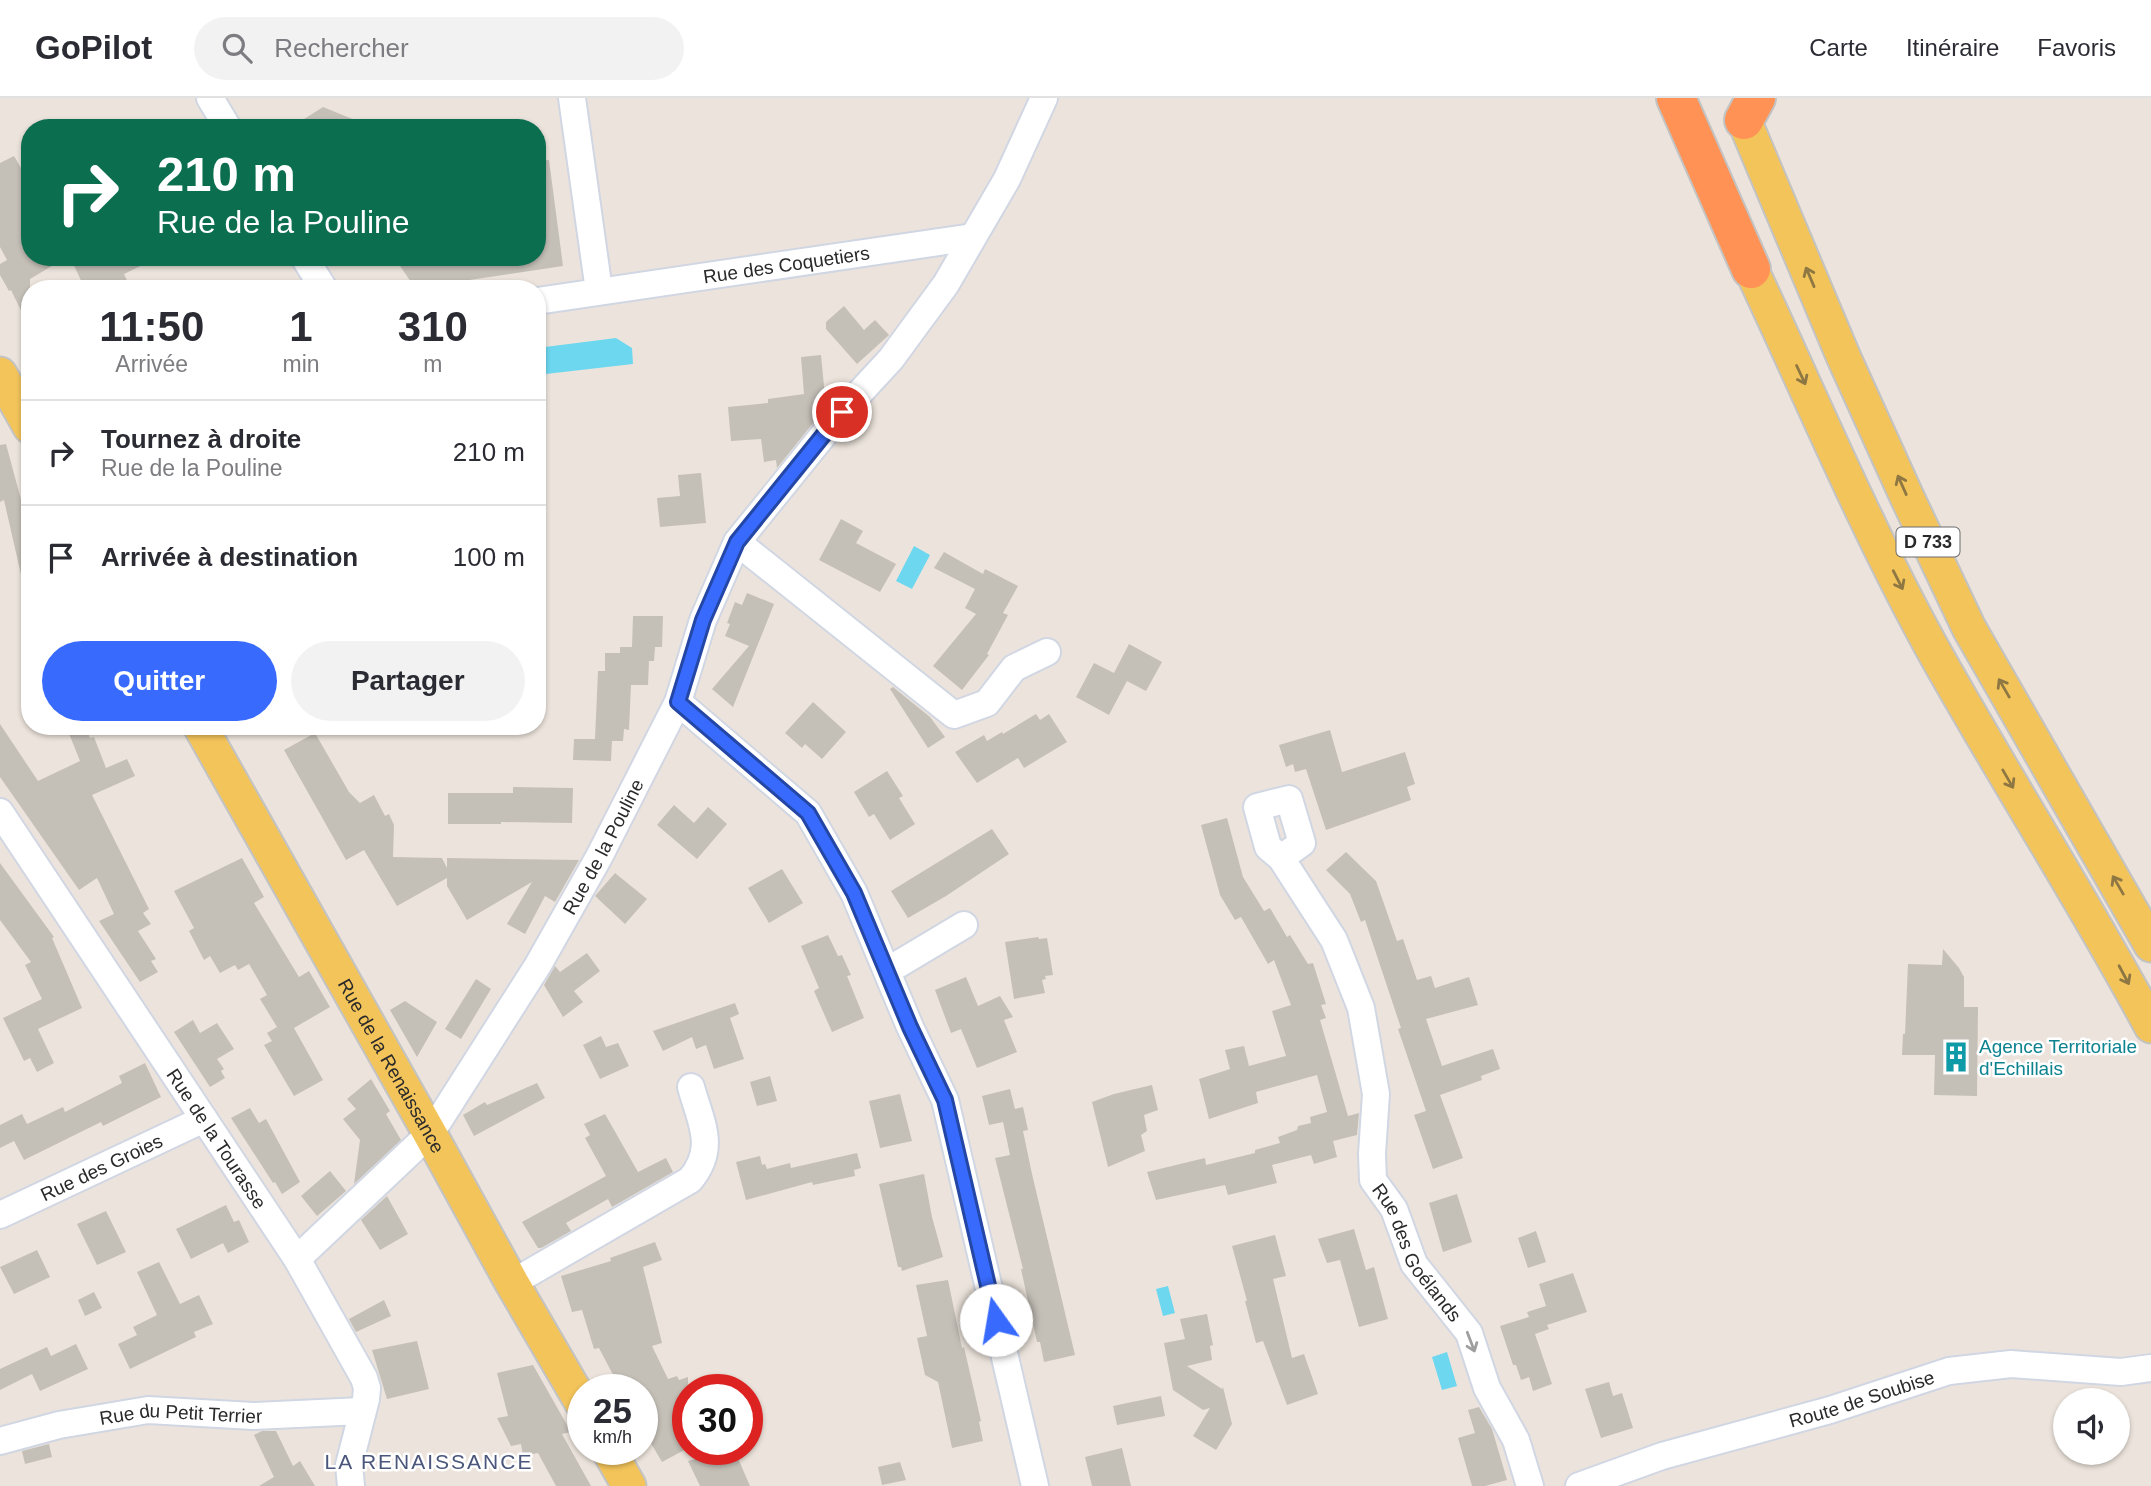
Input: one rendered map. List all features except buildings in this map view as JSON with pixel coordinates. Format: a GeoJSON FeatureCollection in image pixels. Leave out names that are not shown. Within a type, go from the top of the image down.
{"type":"FeatureCollection","features":[{"type":"Feature","properties":{"kind":"highway"},"geometry":{"type":"LineString","coordinates":[[1676,98],[1751,268]]}},
{"type":"Feature","properties":{"kind":"highway","name":"D 733"},"geometry":{"type":"LineString","coordinates":[[1697,98],[1751,268]]}},
{"type":"Feature","properties":{"kind":"main road","name":"D 733"},"geometry":{"type":"LineString","coordinates":[[1746,105],[1844,358],[1969,628],[2151,945]]}},
{"type":"Feature","properties":{"kind":"main road","name":"D 733"},"geometry":{"type":"LineString","coordinates":[[1751,268],[1864,512],[1930,644],[2108,945],[2151,1026]]}},
{"type":"Feature","properties":{"kind":"main road"},"geometry":{"type":"LineString","coordinates":[[0,374],[21,411]]}},
{"type":"Feature","properties":{"kind":"main road","name":"Rue de la Renaissance"},"geometry":{"type":"LineString","coordinates":[[205,735],[567,1378]]}},
{"type":"Feature","properties":{"kind":"main road"},"geometry":{"type":"LineString","coordinates":[[617,1465],[629,1486]]}},
{"type":"Feature","properties":{"kind":"street"},"geometry":{"type":"LineString","coordinates":[[210,98],[223,119]]}},
{"type":"Feature","properties":{"kind":"street"},"geometry":{"type":"LineString","coordinates":[[572,98],[599,291]]}},
{"type":"Feature","properties":{"kind":"street","name":"Rue de la Pouline"},"geometry":{"type":"LineString","coordinates":[[297,1259],[422,1141],[538,965],[599,857],[678,702],[703,620],[737,542],[842,412],[891,359],[946,284],[1007,179],[1044,98]]}},
{"type":"Feature","properties":{"kind":"street","name":"Rue des Coquetiers"},"geometry":{"type":"LineString","coordinates":[[546,300],[973,237]]}},
{"type":"Feature","properties":{"kind":"street"},"geometry":{"type":"LineString","coordinates":[[737,542],[954,715],[987,703],[1014,668],[1047,652]]}},
{"type":"Feature","properties":{"kind":"street"},"geometry":{"type":"LineString","coordinates":[[678,702],[808,813],[854,893],[910,1027],[945,1100],[1035,1486]]}},
{"type":"Feature","properties":{"kind":"street","name":"Rue de la Tourasse"},"geometry":{"type":"LineString","coordinates":[[0,812],[297,1259],[364,1378],[367,1388],[349,1465],[351,1486]]}},
{"type":"Feature","properties":{"kind":"street","name":"Rue des Goélands"},"geometry":{"type":"LineString","coordinates":[[1281,858],[1334,940],[1361,1008],[1376,1094],[1373,1180],[1394,1209],[1415,1264],[1469,1333],[1487,1388],[1516,1440],[1530,1486]]}},
{"type":"Feature","properties":{"kind":"street"},"geometry":{"type":"LineString","coordinates":[[887,971],[964,925]]}},
{"type":"Feature","properties":{"kind":"street"},"geometry":{"type":"LineString","coordinates":[[512,1283],[690,1180],[701,1167],[706,1142],[691,1087]]}},
{"type":"Feature","properties":{"kind":"street","name":"Rue des Groies"},"geometry":{"type":"LineString","coordinates":[[0,1214],[204,1119]]}},
{"type":"Feature","properties":{"kind":"street","name":"Route de Soubise"},"geometry":{"type":"LineString","coordinates":[[1579,1486],[1662,1456],[1830,1410],[1949,1371],[2011,1364],[2121,1372],[2151,1368]]}},
{"type":"Feature","properties":{"kind":"street","name":"Rue du Petit Terrier"},"geometry":{"type":"LineString","coordinates":[[0,1441],[60,1425],[148,1410],[253,1416],[362,1412]]}},
{"type":"Feature","properties":{"kind":"water"},"geometry":{"type":"Polygon","coordinates":[[[616,338],[632,348],[633,364],[546,374],[546,347],[616,338]]]}},
{"type":"Feature","properties":{"kind":"water"},"geometry":{"type":"Polygon","coordinates":[[[914,546],[930,555],[912,589],[896,581],[914,546]]]}},
{"type":"Feature","properties":{"kind":"water"},"geometry":{"type":"Polygon","coordinates":[[[1168,1286],[1175,1313],[1163,1316],[1156,1289],[1168,1286]]]}},
{"type":"Feature","properties":{"kind":"water"},"geometry":{"type":"Polygon","coordinates":[[[1447,1352],[1457,1386],[1442,1390],[1432,1357],[1447,1352]]]}},
{"type":"Feature","properties":{"kind":"place","name":"Agence Territoriale d'Echillais"},"geometry":{"type":"Point","coordinates":[1956,1057]}},
{"type":"Feature","properties":{"kind":"district","name":"LA RENAISSANCE"},"geometry":{"type":"Point","coordinates":[429,1462]}},
{"type":"Feature","properties":{"kind":"route"},"geometry":{"type":"LineString","coordinates":[[842,412],[737,542],[703,620],[678,702],[808,813],[854,893],[910,1027],[945,1100],[996,1320]]}}]}
